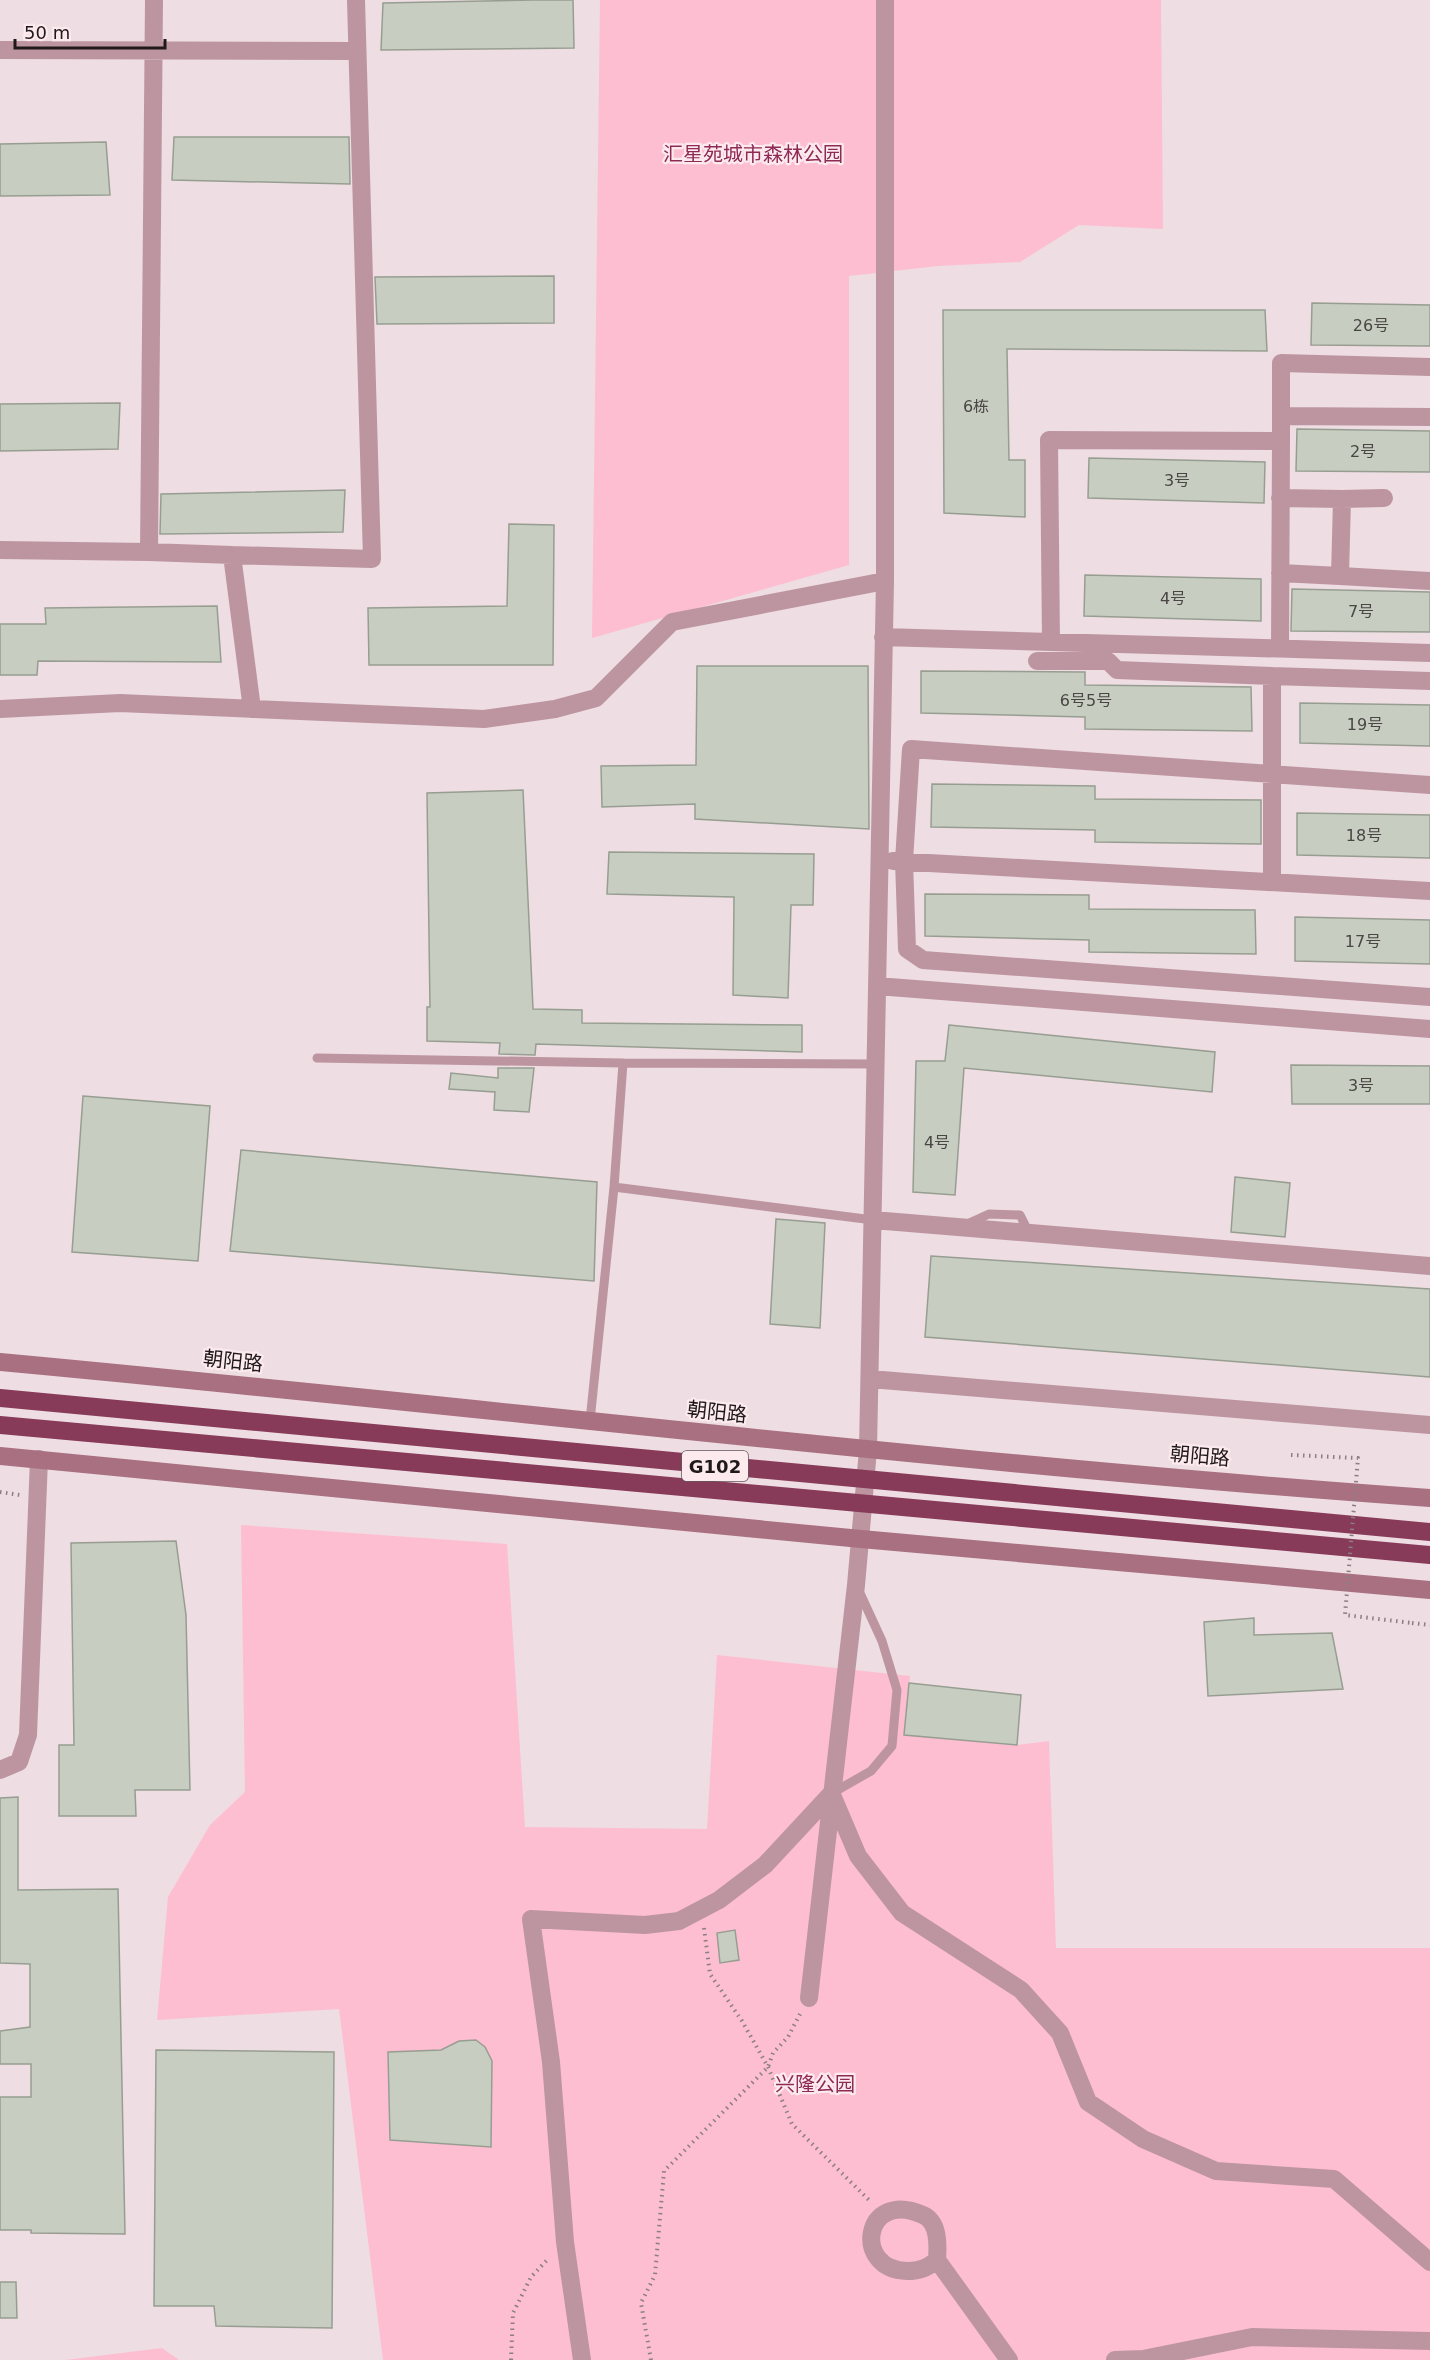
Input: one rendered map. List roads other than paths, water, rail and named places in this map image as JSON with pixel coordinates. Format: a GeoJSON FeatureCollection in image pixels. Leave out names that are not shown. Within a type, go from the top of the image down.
{"type":"FeatureCollection","features":[{"type":"Feature","properties":{"kind":"highway","name":"G102"},"geometry":{"type":"LineString","coordinates":[[0,1398],[1430,1532]]}},
{"type":"Feature","properties":{"kind":"highway","name":"G102"},"geometry":{"type":"LineString","coordinates":[[0,1425],[1430,1555]]}},
{"type":"Feature","properties":{"kind":"street"},"geometry":{"type":"LineString","coordinates":[[149,552],[154,0]]}},
{"type":"Feature","properties":{"kind":"street"},"geometry":{"type":"LineString","coordinates":[[0,550],[372,559],[356,0]]}},
{"type":"Feature","properties":{"kind":"street"},"geometry":{"type":"LineString","coordinates":[[809,1998],[861,1539],[868,1450],[885,581],[885,0]]}},
{"type":"Feature","properties":{"kind":"street"},"geometry":{"type":"LineString","coordinates":[[0,50],[356,51]]}},
{"type":"Feature","properties":{"kind":"street"},"geometry":{"type":"LineString","coordinates":[[1280,648],[1281,363],[1430,367]]}},
{"type":"Feature","properties":{"kind":"street"},"geometry":{"type":"LineString","coordinates":[[1281,416],[1430,417]]}},
{"type":"Feature","properties":{"kind":"street"},"geometry":{"type":"LineString","coordinates":[[1051,642],[1049,440],[1281,441]]}},
{"type":"Feature","properties":{"kind":"street"},"geometry":{"type":"LineString","coordinates":[[1280,498],[1384,498]]}},
{"type":"Feature","properties":{"kind":"street"},"geometry":{"type":"LineString","coordinates":[[1340,576],[1342,499]]}},
{"type":"Feature","properties":{"kind":"street"},"geometry":{"type":"LineString","coordinates":[[232,555],[252,709]]}},
{"type":"Feature","properties":{"kind":"street"},"geometry":{"type":"LineString","coordinates":[[1280,573],[1430,581]]}},
{"type":"Feature","properties":{"kind":"street"},"geometry":{"type":"LineString","coordinates":[[0,709],[120,703],[484,719],[555,709],[596,698],[672,622],[885,581]]}},
{"type":"Feature","properties":{"kind":"street"},"geometry":{"type":"LineString","coordinates":[[884,637],[1430,653]]}},
{"type":"Feature","properties":{"kind":"street"},"geometry":{"type":"LineString","coordinates":[[1037,661],[1108,661],[1118,670],[1430,681]]}},
{"type":"Feature","properties":{"kind":"street"},"geometry":{"type":"LineString","coordinates":[[1272,676],[1272,882]]}},
{"type":"Feature","properties":{"kind":"street"},"geometry":{"type":"LineString","coordinates":[[1430,785],[911,749],[904,861],[907,950],[923,960],[1430,997]]}},
{"type":"Feature","properties":{"kind":"street"},"geometry":{"type":"LineString","coordinates":[[879,860],[1430,891]]}},
{"type":"Feature","properties":{"kind":"street"},"geometry":{"type":"LineString","coordinates":[[877,986],[1430,1029]]}},
{"type":"Feature","properties":{"kind":"street"},"geometry":{"type":"LineString","coordinates":[[873,1220],[1430,1266]]}},
{"type":"Feature","properties":{"kind":"street","name":"朝阳路"},"geometry":{"type":"LineString","coordinates":[[0,1362],[230,1383],[868,1450],[1430,1498]]}},
{"type":"Feature","properties":{"kind":"street"},"geometry":{"type":"LineString","coordinates":[[870,1379],[1430,1425]]}},
{"type":"Feature","properties":{"kind":"street"},"geometry":{"type":"LineString","coordinates":[[0,1456],[861,1539],[1430,1590]]}},
{"type":"Feature","properties":{"kind":"street"},"geometry":{"type":"LineString","coordinates":[[0,1770],[19,1762],[28,1735],[39,1459]]}},
{"type":"Feature","properties":{"kind":"street"},"geometry":{"type":"LineString","coordinates":[[582,2360],[565,2242],[551,2062],[531,1919],[645,1925],[679,1921],[719,1900],[765,1865],[832,1793]]}},
{"type":"Feature","properties":{"kind":"street"},"geometry":{"type":"LineString","coordinates":[[832,1793],[858,1856],[902,1913],[1021,1989],[1060,2033],[1088,2102],[1143,2139],[1216,2171],[1334,2179],[1430,2262]]}},
{"type":"Feature","properties":{"kind":"street"},"geometry":{"type":"LineString","coordinates":[[937,2260],[918,2271],[893,2270],[881,2263],[871,2240],[874,2225],[883,2213],[897,2208],[914,2211],[928,2217],[935,2229],[937,2260],[1009,2360]]}},
{"type":"Feature","properties":{"kind":"street"},"geometry":{"type":"LineString","coordinates":[[1115,2360],[1143,2360],[1252,2337],[1430,2341]]}},
{"type":"Feature","properties":{"kind":"lane"},"geometry":{"type":"LineString","coordinates":[[317,1058],[876,1064]]}},
{"type":"Feature","properties":{"kind":"lane"},"geometry":{"type":"LineString","coordinates":[[590,1421],[614,1187],[623,1063]]}},
{"type":"Feature","properties":{"kind":"lane"},"geometry":{"type":"LineString","coordinates":[[614,1187],[873,1220]]}},
{"type":"Feature","properties":{"kind":"lane"},"geometry":{"type":"LineString","coordinates":[[832,1793],[871,1771],[892,1746],[897,1690],[882,1641],[856,1584]]}},
{"type":"Feature","properties":{"kind":"park label","name":"汇星苑城市森林公园"},"geometry":{"type":"Point","coordinates":[753,154]}},
{"type":"Feature","properties":{"kind":"park label","name":"兴隆公园"},"geometry":{"type":"Point","coordinates":[815,2084]}}]}
